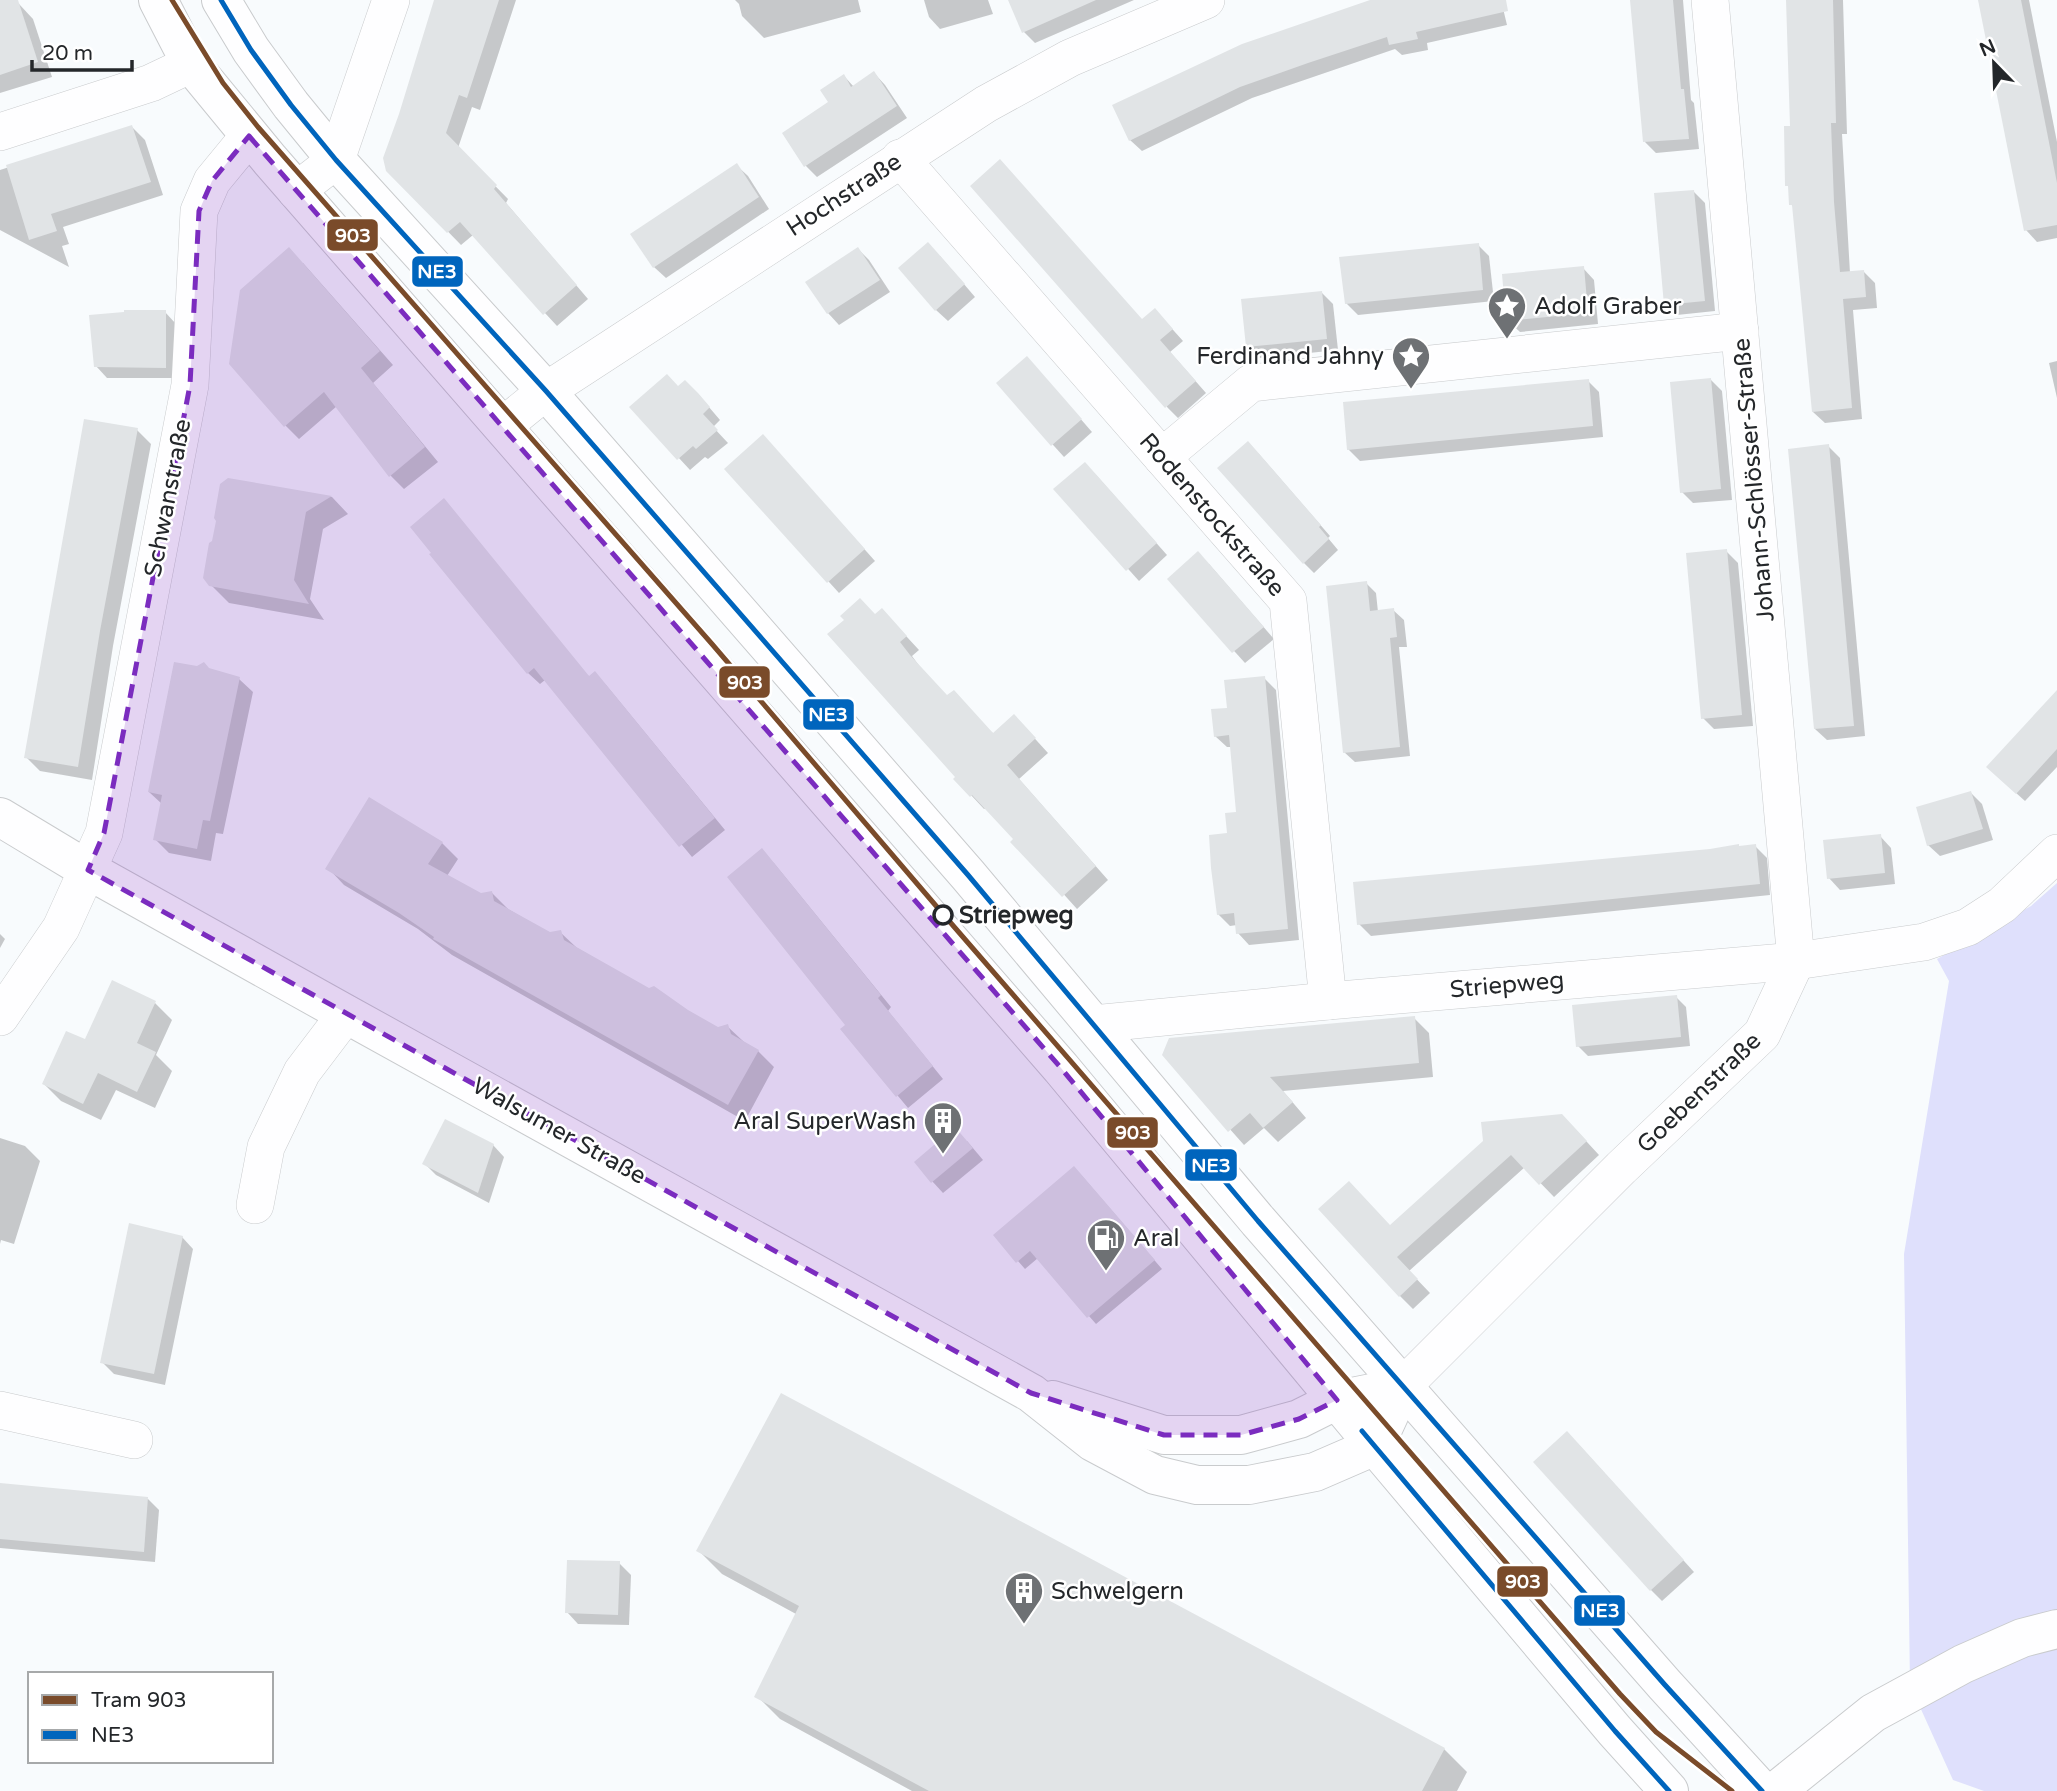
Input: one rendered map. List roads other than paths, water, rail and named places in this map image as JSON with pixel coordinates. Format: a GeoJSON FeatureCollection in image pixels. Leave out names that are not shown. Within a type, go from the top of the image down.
{"type":"FeatureCollection","features":[{"type":"Feature","properties":{"kind":"main road"},"geometry":{"type":"LineString","coordinates":[[158,0],[191,64],[249,136],[1061,1068],[1375,1446],[1615,1731],[1669,1791]]}},
{"type":"Feature","properties":{"kind":"main road"},"geometry":{"type":"LineString","coordinates":[[221,0],[251,50],[336,160],[546,391],[968,875],[1258,1221],[1402,1387],[1762,1791]]}},
{"type":"Feature","properties":{"kind":"main road","name":"Walsumer Straße"},"geometry":{"type":"LineString","coordinates":[[0,817],[346,1014],[1031,1393],[1093,1442],[1155,1475],[1197,1485],[1250,1485],[1315,1472],[1375,1446]]}},
{"type":"Feature","properties":{"kind":"main road"},"geometry":{"type":"LineString","coordinates":[[1375,1446],[1402,1387]]}},
{"type":"Feature","properties":{"kind":"main road","name":"Walsumer Straße"},"geometry":{"type":"LineString","coordinates":[[1031,1393],[1164,1435],[1241,1435],[1299,1419],[1337,1400],[1402,1387]]}},
{"type":"Feature","properties":{"kind":"main road"},"geometry":{"type":"LineString","coordinates":[[1776,1791],[1873,1713],[1963,1664],[2022,1638],[2057,1629]]}},
{"type":"Feature","properties":{"kind":"street"},"geometry":{"type":"LineString","coordinates":[[296,191],[336,160],[391,0]]}},
{"type":"Feature","properties":{"kind":"street","name":"Hochstraße"},"geometry":{"type":"LineString","coordinates":[[503,426],[546,391],[986,104],[1070,58],[1206,0]]}},
{"type":"Feature","properties":{"kind":"street","name":"Johann-Schlösser-Straße"},"geometry":{"type":"LineString","coordinates":[[1710,0],[1796,961]]}},
{"type":"Feature","properties":{"kind":"street"},"geometry":{"type":"LineString","coordinates":[[0,132],[151,83],[191,64]]}},
{"type":"Feature","properties":{"kind":"street","name":"Schwanstraße"},"geometry":{"type":"LineString","coordinates":[[0,1017],[61,928],[104,834],[190,385],[199,211],[212,181],[249,136]]}},
{"type":"Feature","properties":{"kind":"street","name":"Rodenstockstraße"},"geometry":{"type":"LineString","coordinates":[[900,158],[1288,601],[1328,1000]]}},
{"type":"Feature","properties":{"kind":"street"},"geometry":{"type":"LineString","coordinates":[[1162,457],[1251,383],[1740,331]]}},
{"type":"Feature","properties":{"kind":"street"},"geometry":{"type":"LineString","coordinates":[[1796,961],[1924,942],[1968,927],[2002,905],[2057,853]]}},
{"type":"Feature","properties":{"kind":"street","name":"Striepweg"},"geometry":{"type":"LineString","coordinates":[[1093,1024],[1328,1000],[1796,961]]}},
{"type":"Feature","properties":{"kind":"street","name":"Goebenstraße"},"geometry":{"type":"LineString","coordinates":[[1402,1387],[1621,1168],[1762,1034],[1796,961]]}},
{"type":"Feature","properties":{"kind":"street"},"geometry":{"type":"LineString","coordinates":[[255,1205],[266,1147],[302,1072],[346,1014]]}},
{"type":"Feature","properties":{"kind":"street"},"geometry":{"type":"LineString","coordinates":[[0,1410],[134,1440]]}},
{"type":"Feature","properties":{"kind":"tram line","name":"903"},"geometry":{"type":"LineString","coordinates":[[172,0],[223,83],[258,127],[712,644],[1620,1694],[1656,1732],[1732,1791]]}},
{"type":"Feature","properties":{"kind":"place","name":"Adolf Graber"},"geometry":{"type":"Point","coordinates":[1507,340]}},
{"type":"Feature","properties":{"kind":"place","name":"Ferdinand Jahny"},"geometry":{"type":"Point","coordinates":[1411,390]}},
{"type":"Feature","properties":{"kind":"place","name":"Striepweg"},"geometry":{"type":"Point","coordinates":[943,915]}},
{"type":"Feature","properties":{"kind":"place","name":"Aral SuperWash"},"geometry":{"type":"Point","coordinates":[943,1155]}},
{"type":"Feature","properties":{"kind":"place","name":"Aral"},"geometry":{"type":"Point","coordinates":[1106,1272]}},
{"type":"Feature","properties":{"kind":"place","name":"Schwelgern"},"geometry":{"type":"Point","coordinates":[1024,1625]}}]}
